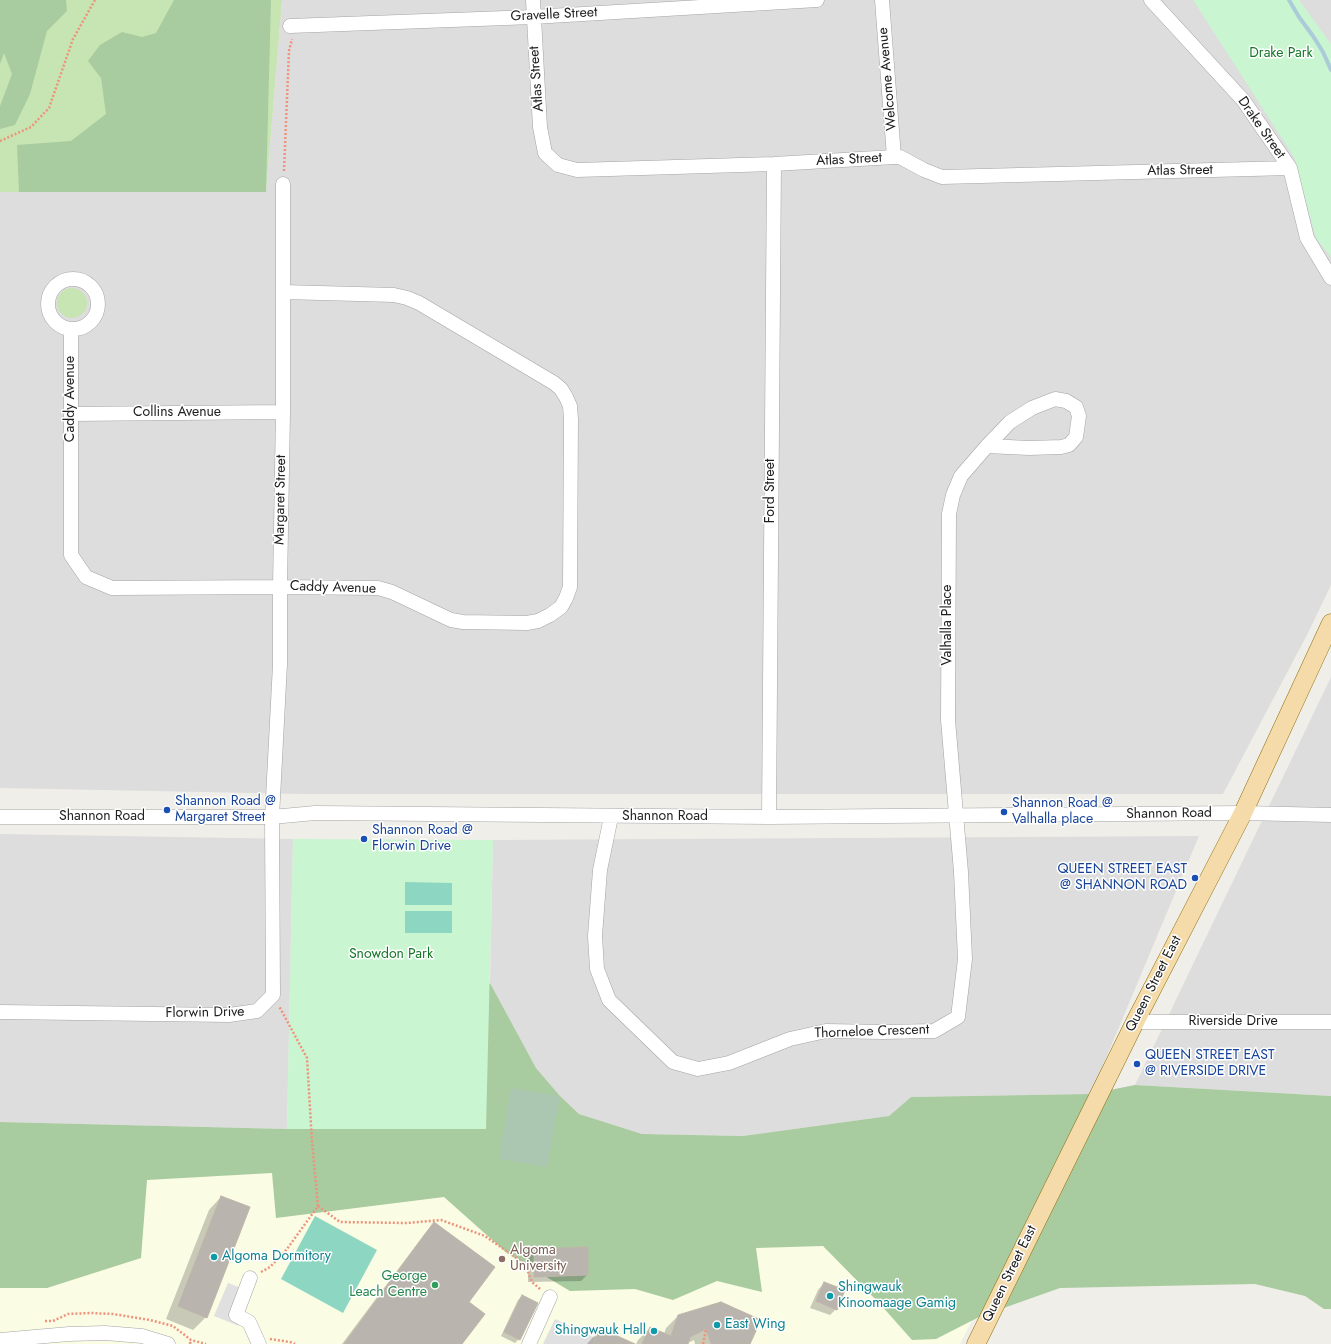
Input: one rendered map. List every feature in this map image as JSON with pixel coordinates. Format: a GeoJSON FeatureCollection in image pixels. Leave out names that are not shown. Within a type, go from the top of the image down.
{"type":"FeatureCollection","features":[{"type":"Feature","properties":{"kind":"main road","name":"Queen Street East"},"geometry":{"type":"LineString","coordinates":[[976,1344],[1135,1022],[1243,813],[1331,623]]}},
{"type":"Feature","properties":{"kind":"street","name":"Atlas Street"},"geometry":{"type":"LineString","coordinates":[[533,0],[540,127],[544,152],[558,165],[577,170],[774,164],[894,157],[900,157],[924,170],[942,177],[1290,168]]}},
{"type":"Feature","properties":{"kind":"street","name":"Gravelle Street"},"geometry":{"type":"LineString","coordinates":[[293,25],[533,17],[817,0]]}},
{"type":"Feature","properties":{"kind":"street","name":"Welcome Avenue"},"geometry":{"type":"LineString","coordinates":[[882,0],[894,157]]}},
{"type":"Feature","properties":{"kind":"street","name":"Drake Street"},"geometry":{"type":"LineString","coordinates":[[1151,0],[1243,100],[1290,168],[1307,238],[1331,278]]}},
{"type":"Feature","properties":{"kind":"street","name":"Ford Street"},"geometry":{"type":"LineString","coordinates":[[769,817],[774,164]]}},
{"type":"Feature","properties":{"kind":"street","name":"Margaret Street"},"geometry":{"type":"LineString","coordinates":[[272,817],[280,664],[283,412],[283,184]]}},
{"type":"Feature","properties":{"kind":"street","name":"Caddy Avenue"},"geometry":{"type":"LineString","coordinates":[[71,329],[71,555],[86,577],[112,588],[378,588],[392,592],[451,620],[463,622],[527,623],[538,621],[561,607],[570,587],[571,419],[570,406],[561,389],[554,383],[419,302],[394,295],[283,292]]}},
{"type":"Feature","properties":{"kind":"street","name":"Valhalla Place"},"geometry":{"type":"LineString","coordinates":[[956,816],[948,720],[949,514],[953,495],[961,476],[988,446],[1010,422],[1032,408],[1055,399],[1066,401],[1076,407],[1079,416],[1076,437],[1069,446],[1029,448],[988,446]]}},
{"type":"Feature","properties":{"kind":"street","name":"Collins Avenue"},"geometry":{"type":"LineString","coordinates":[[71,414],[283,412]]}},
{"type":"Feature","properties":{"kind":"street","name":"Shannon Road"},"geometry":{"type":"LineString","coordinates":[[0,817],[272,817],[315,813],[611,817],[1243,813],[1331,814]]}},
{"type":"Feature","properties":{"kind":"street","name":"Thorneloe Crescent"},"geometry":{"type":"LineString","coordinates":[[611,817],[600,870],[595,936],[597,969],[609,1000],[673,1062],[698,1069],[729,1063],[790,1039],[826,1031],[934,1031],[958,1016],[965,959],[956,816]]}},
{"type":"Feature","properties":{"kind":"street"},"geometry":{"type":"LineString","coordinates":[[272,817],[273,994]]}},
{"type":"Feature","properties":{"kind":"street","name":"Florwin Drive"},"geometry":{"type":"LineString","coordinates":[[0,1012],[229,1015],[257,1011],[273,994]]}},
{"type":"Feature","properties":{"kind":"street","name":"Riverside Drive"},"geometry":{"type":"LineString","coordinates":[[1135,1022],[1331,1022]]}},
{"type":"Feature","properties":{"kind":"street"},"geometry":{"type":"LineString","coordinates":[[250,1278],[236,1315],[249,1322],[259,1344]]}},
{"type":"Feature","properties":{"kind":"street"},"geometry":{"type":"LineString","coordinates":[[529,1344],[550,1297]]}},
{"type":"Feature","properties":{"kind":"street"},"geometry":{"type":"LineString","coordinates":[[0,1340],[69,1339],[105,1333],[142,1336],[168,1344]]}},
{"type":"Feature","properties":{"kind":"path"},"geometry":{"type":"LineString","coordinates":[[0,141],[31,127],[48,108],[73,39],[95,0]]}},
{"type":"Feature","properties":{"kind":"path"},"geometry":{"type":"LineString","coordinates":[[283,184],[289,51],[293,25]]}},
{"type":"Feature","properties":{"kind":"path"},"geometry":{"type":"LineString","coordinates":[[250,1278],[270,1266],[287,1249],[318,1206],[312,1142],[307,1058],[273,994]]}},
{"type":"Feature","properties":{"kind":"path"},"geometry":{"type":"LineString","coordinates":[[318,1206],[340,1222],[407,1222],[441,1220],[485,1236],[525,1264],[532,1282],[550,1297]]}},
{"type":"Feature","properties":{"kind":"path"},"geometry":{"type":"LineString","coordinates":[[703,1344],[706,1329]]}},
{"type":"Feature","properties":{"kind":"path"},"geometry":{"type":"LineString","coordinates":[[190,1344],[191,1340]]}},
{"type":"Feature","properties":{"kind":"shaded area"},"geometry":{"type":"Polygon","coordinates":[[[282,0],[1331,0],[1331,585],[1308,633],[1223,794],[304,794],[0,788],[0,192],[266,191],[282,0]]]}},
{"type":"Feature","properties":{"kind":"shaded area"},"geometry":{"type":"Polygon","coordinates":[[[1331,677],[1331,1096],[1135,1085],[1331,677]]]}},
{"type":"Feature","properties":{"kind":"shaded area"},"geometry":{"type":"Polygon","coordinates":[[[0,834],[293,839],[287,1129],[0,1122],[0,834]]]}},
{"type":"Feature","properties":{"kind":"shaded area"},"geometry":{"type":"Polygon","coordinates":[[[1199,836],[1091,1094],[911,1097],[889,1116],[743,1136],[642,1134],[579,1114],[560,1096],[536,1068],[490,983],[493,840],[1199,836]]]}},
{"type":"Feature","properties":{"kind":"shaded area"},"geometry":{"type":"Polygon","coordinates":[[[511,1088],[560,1096],[547,1167],[499,1159],[511,1088]]]}},
{"type":"Feature","properties":{"kind":"shaded area","name":"Algoma University"},"geometry":{"type":"Polygon","coordinates":[[[0,1147],[1047,1174],[960,1344],[0,1344],[0,1147]]]}},
{"type":"Feature","properties":{"kind":"shaded area"},"geometry":{"type":"Polygon","coordinates":[[[228,1283],[252,1292],[239,1326],[214,1316],[228,1283]]]}},
{"type":"Feature","properties":{"kind":"shaded area"},"geometry":{"type":"Polygon","coordinates":[[[555,1319],[595,1338],[593,1344],[543,1344],[555,1319]]]}},
{"type":"Feature","properties":{"kind":"green space"},"geometry":{"type":"Polygon","coordinates":[[[0,0],[282,0],[266,192],[0,192],[0,0]]]}},
{"type":"Feature","properties":{"kind":"green space"},"geometry":{"type":"Polygon","coordinates":[[[0,0],[66,0],[67,11],[47,31],[30,94],[15,125],[0,129],[0,106],[12,74],[4,53],[0,64],[0,0]]]}},
{"type":"Feature","properties":{"kind":"green space"},"geometry":{"type":"Polygon","coordinates":[[[174,0],[271,0],[266,192],[19,192],[17,145],[71,141],[106,114],[101,78],[88,61],[100,45],[122,32],[142,37],[156,33],[174,0]]]}},
{"type":"Feature","properties":{"kind":"green space","name":"Drake Park"},"geometry":{"type":"Polygon","coordinates":[[[1193,0],[1299,0],[1331,44],[1331,257],[1316,238],[1294,157],[1193,0]]]}},
{"type":"Feature","properties":{"kind":"green space"},"geometry":{"type":"Polygon","coordinates":[[[72,288],[83,292],[87,303],[83,314],[72,318],[61,314],[57,303],[61,292],[72,288]]]}},
{"type":"Feature","properties":{"kind":"green space","name":"Snowdon Park"},"geometry":{"type":"Polygon","coordinates":[[[293,839],[493,840],[486,1129],[287,1129],[293,839]]]}},
{"type":"Feature","properties":{"kind":"green space"},"geometry":{"type":"Polygon","coordinates":[[[405,882],[452,883],[452,905],[405,905],[405,882]]]}},
{"type":"Feature","properties":{"kind":"green space"},"geometry":{"type":"Polygon","coordinates":[[[405,911],[452,911],[452,933],[405,933],[405,911]]]}},
{"type":"Feature","properties":{"kind":"green space"},"geometry":{"type":"Polygon","coordinates":[[[490,983],[536,1068],[560,1096],[579,1114],[642,1134],[743,1136],[889,1116],[911,1097],[1090,1094],[1135,1085],[1331,1096],[1331,1309],[1324,1309],[1305,1296],[1255,1284],[1060,1288],[981,1316],[936,1339],[912,1340],[880,1304],[823,1246],[756,1248],[762,1292],[717,1281],[673,1300],[635,1289],[570,1291],[508,1254],[444,1197],[276,1218],[272,1173],[147,1180],[141,1258],[47,1288],[0,1288],[0,1122],[287,1129],[441,1055],[490,983]]]}},
{"type":"Feature","properties":{"kind":"green space"},"geometry":{"type":"Polygon","coordinates":[[[315,1216],[377,1250],[343,1313],[281,1279],[315,1216]]]}},
{"type":"Feature","properties":{"kind":"building","name":"Algoma Dormitory"},"geometry":{"type":"Polygon","coordinates":[[[221,1196],[250,1207],[207,1318],[178,1306],[221,1196]]]}},
{"type":"Feature","properties":{"kind":"building","name":"George Leach Centre"},"geometry":{"type":"Polygon","coordinates":[[[434,1222],[495,1267],[469,1302],[485,1314],[462,1344],[344,1344],[434,1222]]]}},
{"type":"Feature","properties":{"kind":"building"},"geometry":{"type":"Polygon","coordinates":[[[588,1247],[588,1275],[534,1277],[534,1249],[588,1247]]]}},
{"type":"Feature","properties":{"kind":"building","name":"Shingwauk Kinoomaage Gamig"},"geometry":{"type":"Polygon","coordinates":[[[824,1282],[845,1290],[837,1310],[816,1301],[824,1282]]]}},
{"type":"Feature","properties":{"kind":"building"},"geometry":{"type":"Polygon","coordinates":[[[522,1295],[538,1303],[520,1340],[504,1332],[522,1295]]]}},
{"type":"Feature","properties":{"kind":"building","name":"East Wing"},"geometry":{"type":"Polygon","coordinates":[[[721,1302],[761,1320],[750,1344],[711,1344],[706,1329],[690,1337],[688,1344],[642,1344],[650,1327],[671,1336],[678,1315],[721,1302]]]}},
{"type":"Feature","properties":{"kind":"building","name":"Shingwauk Hall"},"geometry":{"type":"Polygon","coordinates":[[[600,1328],[635,1344],[593,1344],[600,1328]]]}},
{"type":"Feature","properties":{"kind":"waterway"},"geometry":{"type":"LineString","coordinates":[[1289,0],[1323,52],[1331,70]]}},
{"type":"Feature","properties":{"kind":"place","name":"Shannon Road @ Margaret Street"},"geometry":{"type":"Point","coordinates":[167,810]}},
{"type":"Feature","properties":{"kind":"place","name":"Shannon Road @ Valhalla place"},"geometry":{"type":"Point","coordinates":[1004,812]}},
{"type":"Feature","properties":{"kind":"place","name":"Shannon Road @ Florwin Drive"},"geometry":{"type":"Point","coordinates":[364,839]}},
{"type":"Feature","properties":{"kind":"place","name":"QUEEN STREET EAST @ SHANNON ROAD"},"geometry":{"type":"Point","coordinates":[1195,878]}},
{"type":"Feature","properties":{"kind":"place","name":"QUEEN STREET EAST @ RIVERSIDE DRIVE"},"geometry":{"type":"Point","coordinates":[1137,1064]}},
{"type":"Feature","properties":{"kind":"place","name":"Algoma Dormitory"},"geometry":{"type":"Point","coordinates":[214,1257]}},
{"type":"Feature","properties":{"kind":"place","name":"Algoma University"},"geometry":{"type":"Point","coordinates":[502,1259]}},
{"type":"Feature","properties":{"kind":"place","name":"George Leach Centre"},"geometry":{"type":"Point","coordinates":[435,1285]}},
{"type":"Feature","properties":{"kind":"place","name":"Shingwauk Kinoomaage Gamig"},"geometry":{"type":"Point","coordinates":[830,1296]}},
{"type":"Feature","properties":{"kind":"place","name":"East Wing"},"geometry":{"type":"Point","coordinates":[717,1325]}},
{"type":"Feature","properties":{"kind":"place","name":"Shingwauk Hall"},"geometry":{"type":"Point","coordinates":[654,1331]}}]}
